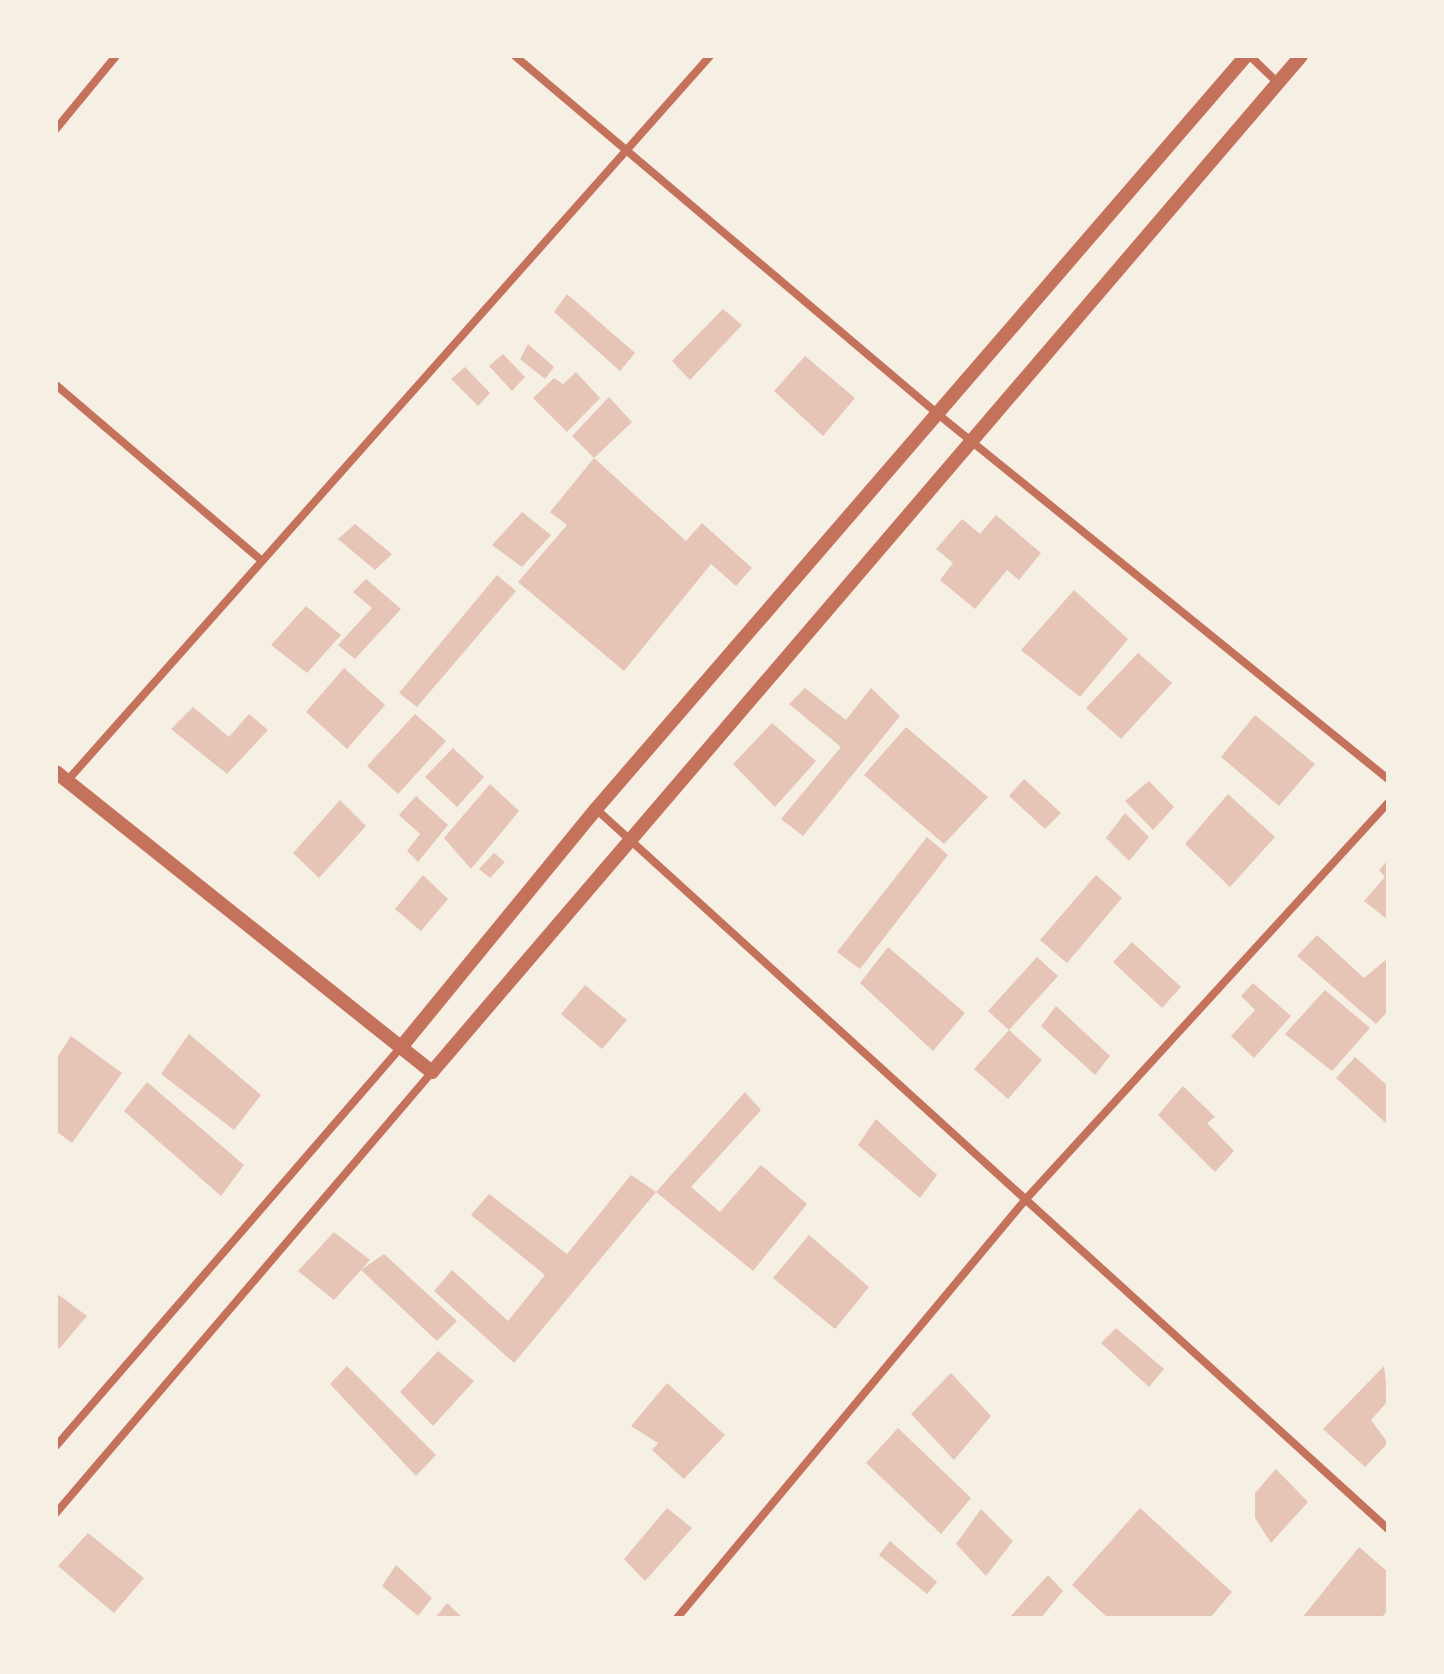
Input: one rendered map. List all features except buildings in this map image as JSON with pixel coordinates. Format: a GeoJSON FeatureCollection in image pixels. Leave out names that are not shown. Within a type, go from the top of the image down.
{"type":"FeatureCollection","features":[{"type":"Feature","properties":{"kind":"street"},"geometry":{"type":"LineString","coordinates":[[56,129],[116,56]]}},
{"type":"Feature","properties":{"kind":"street"},"geometry":{"type":"LineString","coordinates":[[515,56],[939,415],[1388,779]]}},
{"type":"Feature","properties":{"kind":"street"},"geometry":{"type":"LineString","coordinates":[[432,1072],[61,776],[262,561],[710,56]]}},
{"type":"Feature","properties":{"kind":"street"},"geometry":{"type":"LineString","coordinates":[[56,1446],[402,1046],[596,809],[1248,56],[1278,83]]}},
{"type":"Feature","properties":{"kind":"street"},"geometry":{"type":"LineString","coordinates":[[58,1507],[629,838],[973,443],[1301,56]]}},
{"type":"Feature","properties":{"kind":"street"},"geometry":{"type":"LineString","coordinates":[[56,385],[262,561]]}},
{"type":"Feature","properties":{"kind":"street"},"geometry":{"type":"LineString","coordinates":[[677,1618],[1026,1199],[1388,803]]}},
{"type":"Feature","properties":{"kind":"street"},"geometry":{"type":"LineString","coordinates":[[596,809],[1388,1529]]}}]}
